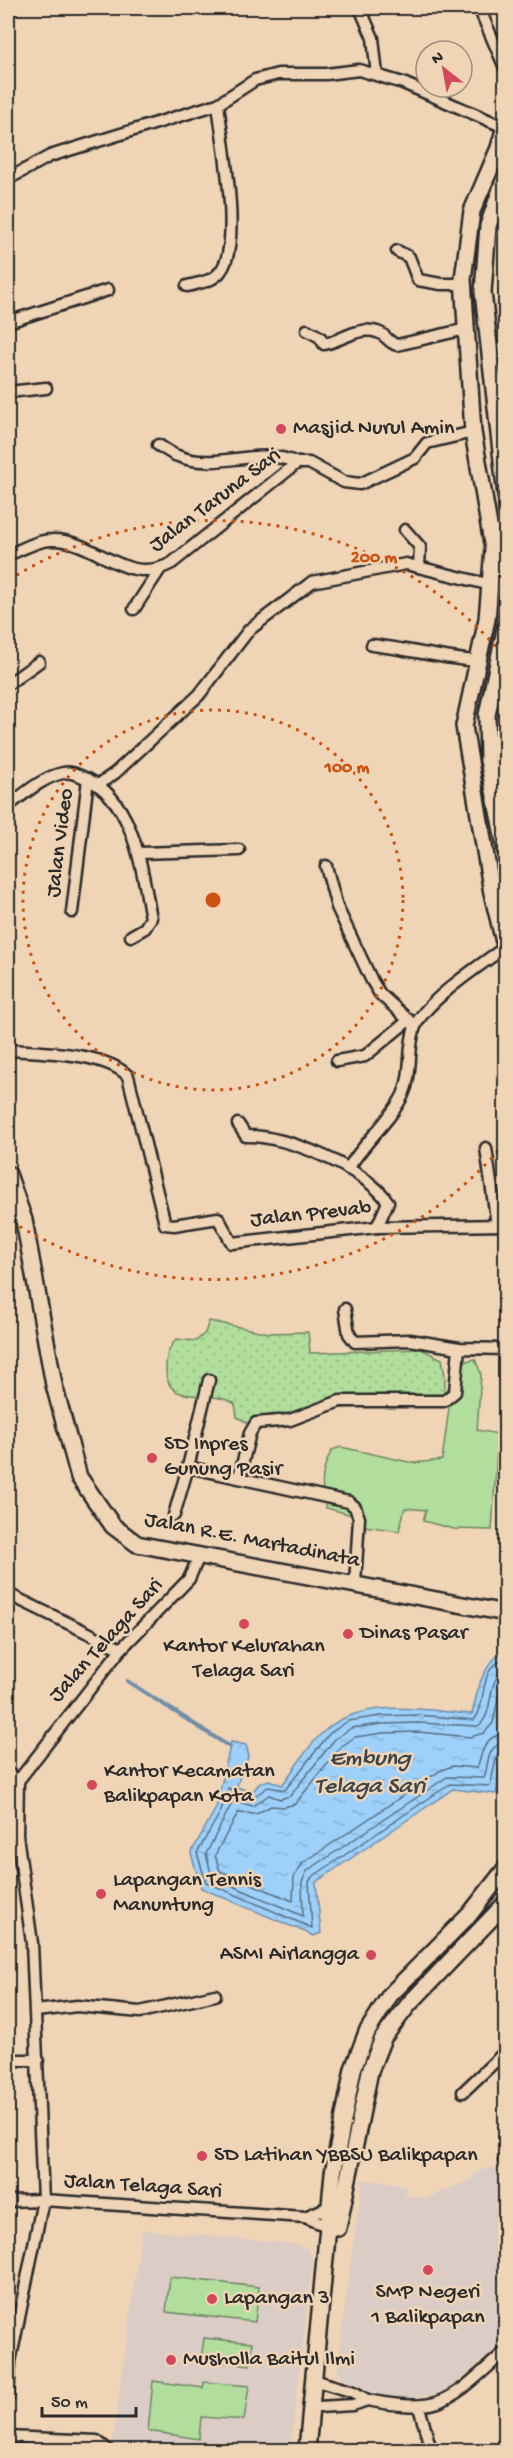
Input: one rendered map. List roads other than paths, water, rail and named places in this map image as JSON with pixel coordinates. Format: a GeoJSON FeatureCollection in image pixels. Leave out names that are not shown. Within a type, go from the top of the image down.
{"type":"FeatureCollection","features":[{"type":"Feature","properties":{"kind":"street"},"geometry":{"type":"LineString","coordinates":[[360,8],[373,38],[377,75]]}},
{"type":"Feature","properties":{"kind":"street"},"geometry":{"type":"LineString","coordinates":[[479,8],[506,70]]}},
{"type":"Feature","properties":{"kind":"street"},"geometry":{"type":"LineString","coordinates":[[8,179],[50,156],[218,104],[255,80],[278,74],[326,74],[359,70],[404,82],[505,125],[499,147],[472,210],[463,284],[473,432],[493,549],[487,619],[476,661],[464,726],[505,949],[442,995],[412,1023],[365,1056],[337,1061]]}},
{"type":"Feature","properties":{"kind":"street"},"geometry":{"type":"LineString","coordinates":[[187,286],[204,282],[219,274],[226,263],[231,244],[231,223],[218,104]]}},
{"type":"Feature","properties":{"kind":"street"},"geometry":{"type":"LineString","coordinates":[[506,175],[488,226],[483,292],[506,496]]}},
{"type":"Feature","properties":{"kind":"street"},"geometry":{"type":"LineString","coordinates":[[397,251],[409,258],[418,280],[441,284],[463,284]]}},
{"type":"Feature","properties":{"kind":"street"},"geometry":{"type":"LineString","coordinates":[[8,322],[108,290]]}},
{"type":"Feature","properties":{"kind":"street"},"geometry":{"type":"LineString","coordinates":[[307,330],[320,337],[324,344],[368,330],[380,333],[390,343],[397,345],[487,326]]}},
{"type":"Feature","properties":{"kind":"street"},"geometry":{"type":"LineString","coordinates":[[8,392],[46,388]]}},
{"type":"Feature","properties":{"kind":"street","name":"Jalan Taruna Sari"},"geometry":{"type":"LineString","coordinates":[[8,555],[50,540],[62,541],[85,548],[132,569],[150,571],[160,569],[172,563],[297,463],[309,463],[344,482],[360,484],[416,458],[427,443],[473,432]]}},
{"type":"Feature","properties":{"kind":"street"},"geometry":{"type":"LineString","coordinates":[[158,445],[178,457],[193,460],[262,456],[281,457],[297,463]]}},
{"type":"Feature","properties":{"kind":"street"},"geometry":{"type":"LineString","coordinates":[[405,530],[420,547],[419,567]]}},
{"type":"Feature","properties":{"kind":"street"},"geometry":{"type":"LineString","coordinates":[[93,782],[115,773],[199,695],[249,630],[309,583],[402,564],[491,585]]}},
{"type":"Feature","properties":{"kind":"street"},"geometry":{"type":"LineString","coordinates":[[134,609],[160,569]]}},
{"type":"Feature","properties":{"kind":"street"},"geometry":{"type":"LineString","coordinates":[[506,625],[487,715],[488,760],[506,851]]}},
{"type":"Feature","properties":{"kind":"street"},"geometry":{"type":"LineString","coordinates":[[372,645],[416,650],[432,657],[476,661]]}},
{"type":"Feature","properties":{"kind":"street"},"geometry":{"type":"LineString","coordinates":[[8,684],[39,662]]}},
{"type":"Feature","properties":{"kind":"street","name":"Jalan Video"},"geometry":{"type":"LineString","coordinates":[[8,806],[41,783],[70,772],[93,782],[120,809],[139,853],[151,918],[145,928],[131,936]]}},
{"type":"Feature","properties":{"kind":"street","name":"Jalan Video"},"geometry":{"type":"LineString","coordinates":[[72,912],[93,782]]}},
{"type":"Feature","properties":{"kind":"street"},"geometry":{"type":"LineString","coordinates":[[139,853],[239,850]]}},
{"type":"Feature","properties":{"kind":"street"},"geometry":{"type":"LineString","coordinates":[[326,866],[337,907],[372,981],[380,994],[412,1023]]}},
{"type":"Feature","properties":{"kind":"street"},"geometry":{"type":"LineString","coordinates":[[348,1169],[385,1124],[402,1095],[410,1070],[412,1023]]}},
{"type":"Feature","properties":{"kind":"street"},"geometry":{"type":"LineString","coordinates":[[8,1039],[8,1050]]}},
{"type":"Feature","properties":{"kind":"street","name":"Jalan Prevab"},"geometry":{"type":"LineString","coordinates":[[8,1050],[72,1055],[105,1064],[128,1076],[161,1218],[165,1224],[174,1226],[218,1218],[232,1243],[376,1227],[501,1225]]}},
{"type":"Feature","properties":{"kind":"street"},"geometry":{"type":"LineString","coordinates":[[238,1124],[246,1136],[271,1138],[333,1159],[348,1169],[388,1202],[376,1227]]}},
{"type":"Feature","properties":{"kind":"street"},"geometry":{"type":"LineString","coordinates":[[486,1148],[501,1225]]}},
{"type":"Feature","properties":{"kind":"street","name":"Jalan R.E. Martadinata"},"geometry":{"type":"LineString","coordinates":[[8,1174],[24,1220],[54,1385],[79,1477],[113,1526],[131,1542],[506,1613]]}},
{"type":"Feature","properties":{"kind":"street"},"geometry":{"type":"LineString","coordinates":[[345,1309],[349,1334],[355,1342],[410,1340],[459,1348],[506,1349]]}},
{"type":"Feature","properties":{"kind":"street"},"geometry":{"type":"LineString","coordinates":[[239,1478],[250,1433],[255,1424],[290,1420],[340,1401],[444,1401],[455,1392],[459,1348]]}},
{"type":"Feature","properties":{"kind":"street"},"geometry":{"type":"LineString","coordinates":[[174,1515],[189,1467],[209,1380]]}},
{"type":"Feature","properties":{"kind":"street"},"geometry":{"type":"LineString","coordinates":[[189,1467],[345,1500],[353,1505],[359,1518],[356,1584]]}},
{"type":"Feature","properties":{"kind":"street","name":"Jalan Telaga Sari"},"geometry":{"type":"LineString","coordinates":[[200,1554],[189,1579],[121,1648],[18,1781],[17,1835],[32,1943],[43,2200],[305,2217],[329,2227]]}},
{"type":"Feature","properties":{"kind":"street"},"geometry":{"type":"LineString","coordinates":[[8,1594],[121,1648]]}},
{"type":"Feature","properties":{"kind":"street"},"geometry":{"type":"LineString","coordinates":[[8,1773],[18,1781]]}},
{"type":"Feature","properties":{"kind":"street"},"geometry":{"type":"LineString","coordinates":[[313,2451],[333,2173],[353,2069],[367,2032],[390,1995],[470,1914],[506,1868]]}},
{"type":"Feature","properties":{"kind":"street"},"geometry":{"type":"LineString","coordinates":[[307,2451],[317,2395],[339,2220],[370,2071],[383,2038],[409,2004],[506,1903]]}},
{"type":"Feature","properties":{"kind":"street"},"geometry":{"type":"LineString","coordinates":[[36,2011],[77,2006],[140,2012],[215,1995]]}},
{"type":"Feature","properties":{"kind":"street"},"geometry":{"type":"LineString","coordinates":[[464,2092],[506,2051]]}},
{"type":"Feature","properties":{"kind":"street"},"geometry":{"type":"LineString","coordinates":[[8,2060],[38,2060]]}},
{"type":"Feature","properties":{"kind":"street"},"geometry":{"type":"LineString","coordinates":[[8,2201],[43,2200],[9,2362],[8,2398]]}},
{"type":"Feature","properties":{"kind":"street","name":"Jalan Telaga Sari"},"geometry":{"type":"LineString","coordinates":[[305,2217],[331,2206]]}},
{"type":"Feature","properties":{"kind":"street"},"geometry":{"type":"LineString","coordinates":[[317,2395],[354,2392],[367,2400],[419,2407],[438,2404],[456,2394],[506,2351]]}},
{"type":"Feature","properties":{"kind":"street"},"geometry":{"type":"LineString","coordinates":[[317,2395],[353,2405],[367,2400]]}},
{"type":"Feature","properties":{"kind":"street"},"geometry":{"type":"LineString","coordinates":[[419,2407],[431,2451]]}},
{"type":"Feature","properties":{"kind":"street"},"geometry":{"type":"LineString","coordinates":[[8,2437],[97,2441],[108,2451]]}},
{"type":"Feature","properties":{"kind":"water","name":"Embung Telaga Sari"},"geometry":{"type":"Polygon","coordinates":[[[499,1654],[505,1655],[505,1741],[496,1794],[453,1789],[316,1882],[321,1933],[314,1936],[201,1888],[191,1853],[216,1808],[231,1742],[246,1745],[248,1751],[247,1762],[237,1787],[252,1792],[260,1783],[269,1780],[282,1785],[315,1740],[343,1718],[360,1712],[397,1708],[472,1714],[484,1674],[499,1654]]]}},
{"type":"Feature","properties":{"kind":"waterway"},"geometry":{"type":"LineString","coordinates":[[127,1681],[230,1747]]}},
{"type":"Feature","properties":{"kind":"place","name":"Masjid Nurul Amin"},"geometry":{"type":"Point","coordinates":[281,429]}},
{"type":"Feature","properties":{"kind":"place","name":"SD Inpres Gunung Pasir"},"geometry":{"type":"Point","coordinates":[152,1458]}},
{"type":"Feature","properties":{"kind":"place","name":"Kantor Kelurahan Telaga Sari"},"geometry":{"type":"Point","coordinates":[244,1624]}},
{"type":"Feature","properties":{"kind":"place","name":"Dinas Pasar"},"geometry":{"type":"Point","coordinates":[348,1634]}},
{"type":"Feature","properties":{"kind":"place","name":"Kantor Kecamatan Balikpapan Kota"},"geometry":{"type":"Point","coordinates":[92,1785]}},
{"type":"Feature","properties":{"kind":"place","name":"Lapangan Tennis Manuntung"},"geometry":{"type":"Point","coordinates":[101,1894]}},
{"type":"Feature","properties":{"kind":"place","name":"ASMI Airlangga"},"geometry":{"type":"Point","coordinates":[371,1955]}},
{"type":"Feature","properties":{"kind":"place","name":"SD Latihan YBBSU Balikpapan"},"geometry":{"type":"Point","coordinates":[202,2156]}},
{"type":"Feature","properties":{"kind":"place","name":"SMP Negeri 1 Balikpapan"},"geometry":{"type":"Point","coordinates":[428,2270]}},
{"type":"Feature","properties":{"kind":"place","name":"Lapangan 3"},"geometry":{"type":"Point","coordinates":[212,2299]}},
{"type":"Feature","properties":{"kind":"place","name":"Musholla Baitul Ilmi"},"geometry":{"type":"Point","coordinates":[171,2360]}}]}
